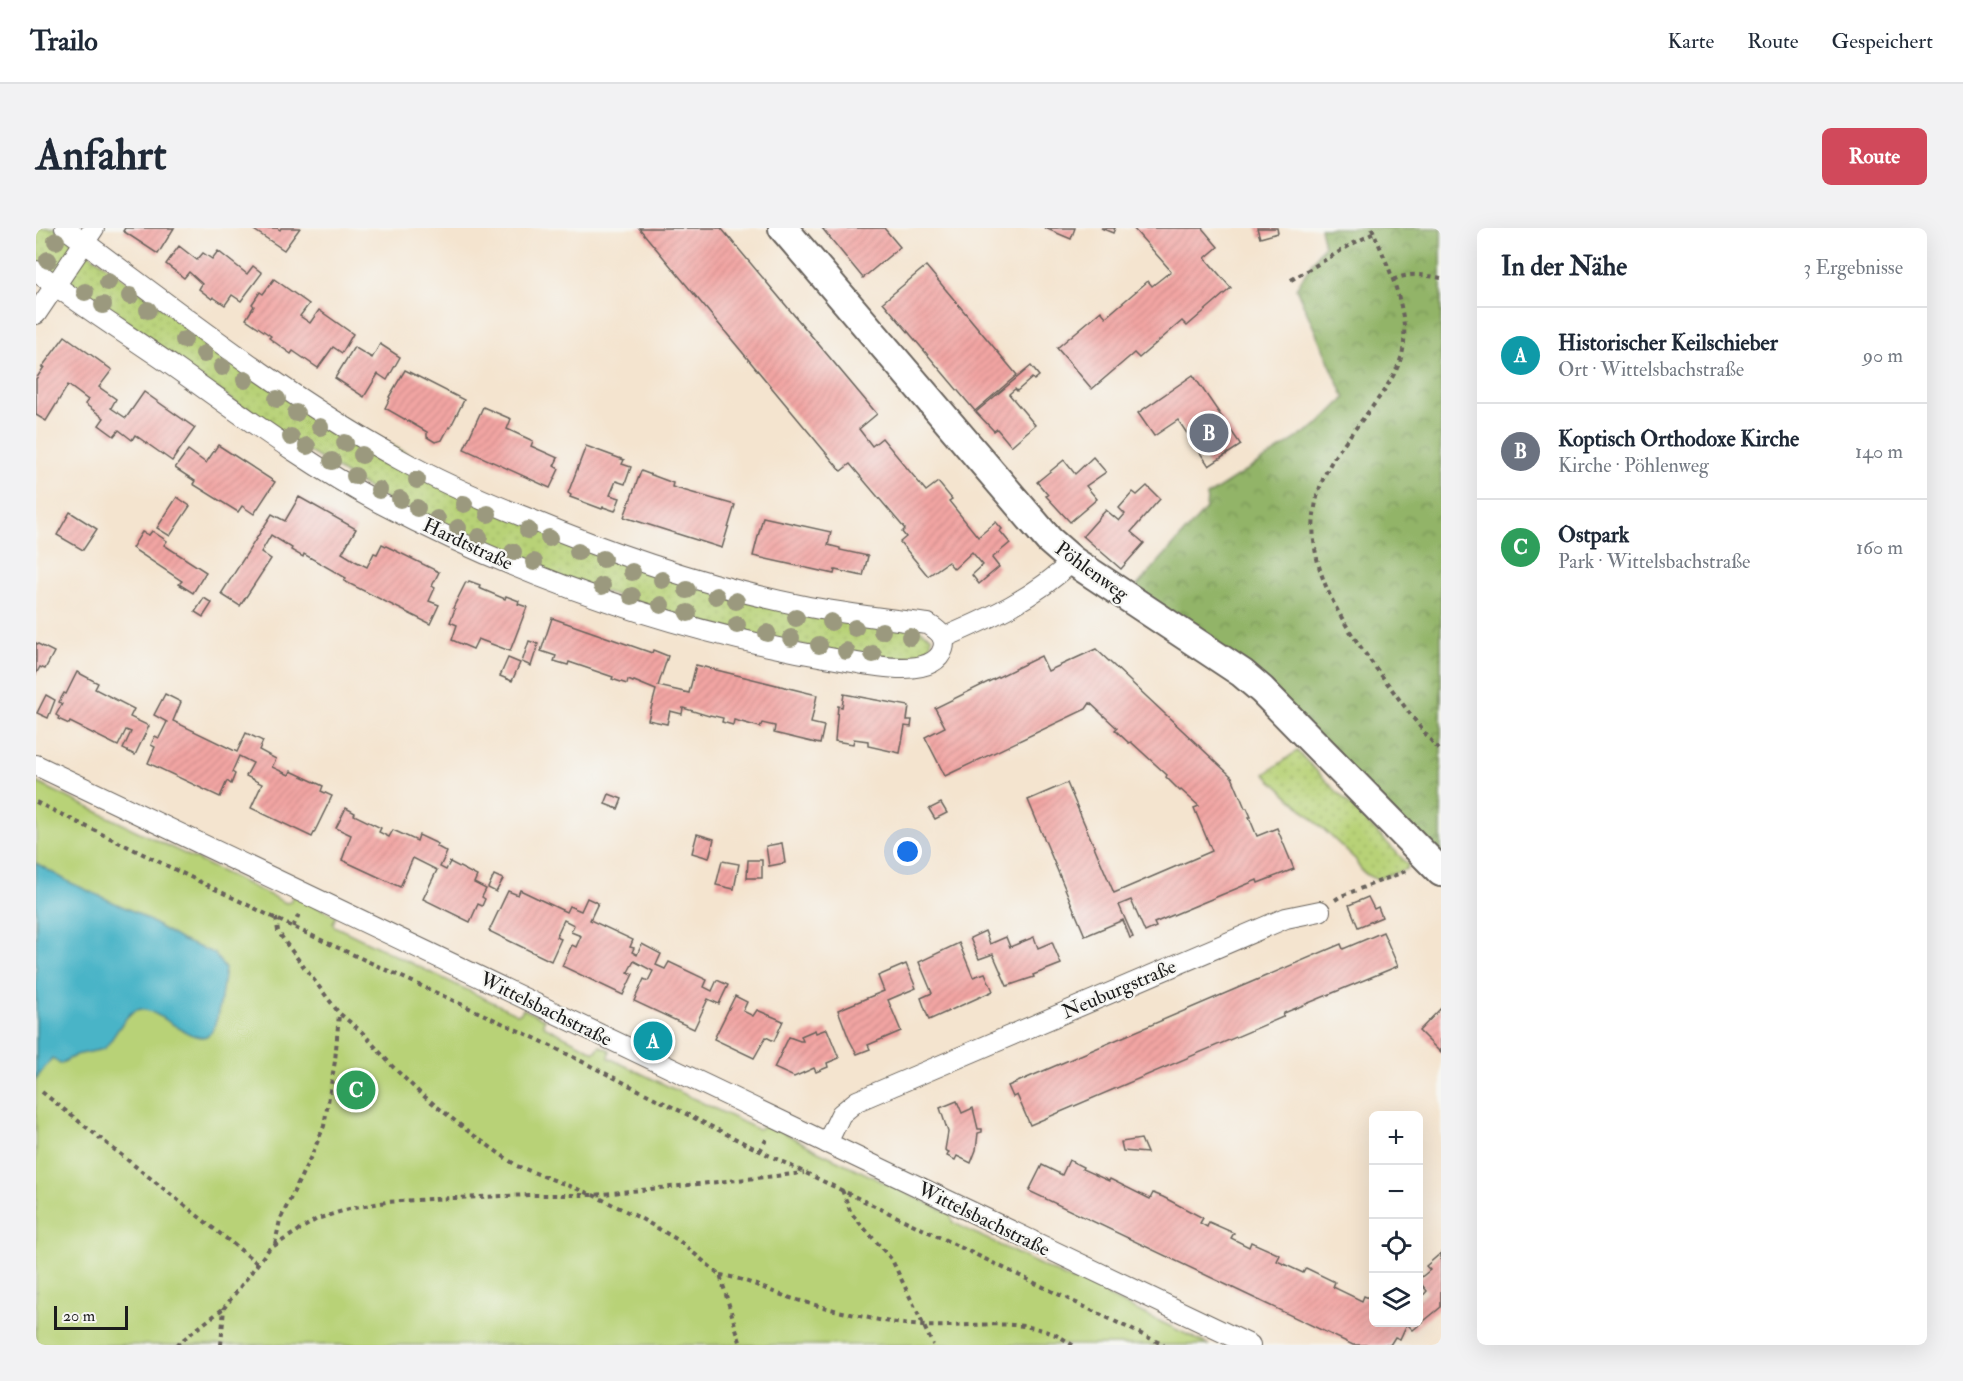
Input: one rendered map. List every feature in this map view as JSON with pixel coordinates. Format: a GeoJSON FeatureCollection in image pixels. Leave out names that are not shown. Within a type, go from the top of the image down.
{"type":"FeatureCollection","features":[{"type":"Feature","properties":{"kind":"main road","name":"Pöhlenweg"},"geometry":{"type":"LineString","coordinates":[[783,228],[1041,531],[1073,561],[1242,673],[1262,690],[1436,867]]}},
{"type":"Feature","properties":{"kind":"street"},"geometry":{"type":"LineString","coordinates":[[64,228],[89,235],[234,354],[317,410],[400,460],[489,503],[585,542],[696,579],[808,607],[928,624],[938,630],[943,638],[1000,614],[1024,600],[1073,561]]}},
{"type":"Feature","properties":{"kind":"street"},"geometry":{"type":"LineString","coordinates":[[36,314],[89,235]]}},
{"type":"Feature","properties":{"kind":"street","name":"Hardtstraße"},"geometry":{"type":"LineString","coordinates":[[36,271],[292,450],[369,496],[463,544],[552,582],[728,637],[804,654],[888,668],[916,667],[935,660],[943,650],[943,638]]}},
{"type":"Feature","properties":{"kind":"street","name":"Wittelsbachstraße"},"geometry":{"type":"LineString","coordinates":[[36,765],[1250,1345]]}},
{"type":"Feature","properties":{"kind":"street","name":"Neuburgstraße"},"geometry":{"type":"LineString","coordinates":[[827,1143],[841,1114],[857,1101],[1286,918],[1320,911]]}},
{"type":"Feature","properties":{"kind":"path"},"geometry":{"type":"LineString","coordinates":[[1372,228],[1393,280],[1402,312],[1403,351],[1395,372],[1347,437],[1325,476],[1314,519],[1314,547],[1326,589],[1343,623],[1441,753]]}},
{"type":"Feature","properties":{"kind":"path"},"geometry":{"type":"LineString","coordinates":[[1291,280],[1374,233]]}},
{"type":"Feature","properties":{"kind":"path"},"geometry":{"type":"LineString","coordinates":[[1393,280],[1404,275],[1420,274],[1441,278]]}},
{"type":"Feature","properties":{"kind":"path"},"geometry":{"type":"LineString","coordinates":[[36,802],[276,918],[539,1040],[805,1173],[1164,1345]]}},
{"type":"Feature","properties":{"kind":"path"},"geometry":{"type":"LineString","coordinates":[[1320,911],[1341,896],[1436,867]]}},
{"type":"Feature","properties":{"kind":"path"},"geometry":{"type":"LineString","coordinates":[[276,918],[278,931],[285,942],[339,1013],[362,1032],[420,1093],[500,1156],[517,1166],[593,1195],[640,1218],[678,1240],[720,1275],[736,1277],[793,1299],[885,1320],[924,1326],[1000,1324],[1028,1327],[1053,1334],[1073,1345]]}},
{"type":"Feature","properties":{"kind":"path"},"geometry":{"type":"LineString","coordinates":[[275,1244],[280,1220],[315,1150],[324,1126],[333,1073],[339,1013]]}},
{"type":"Feature","properties":{"kind":"path"},"geometry":{"type":"LineString","coordinates":[[42,1092],[257,1263]]}},
{"type":"Feature","properties":{"kind":"path"},"geometry":{"type":"LineString","coordinates":[[176,1345],[224,1308],[257,1263],[275,1244],[317,1219],[349,1209],[386,1202],[489,1196],[593,1195],[805,1173]]}},
{"type":"Feature","properties":{"kind":"path"},"geometry":{"type":"LineString","coordinates":[[842,1190],[851,1213],[892,1260],[933,1345]]}},
{"type":"Feature","properties":{"kind":"path"},"geometry":{"type":"LineString","coordinates":[[720,1275],[741,1345]]}},
{"type":"Feature","properties":{"kind":"path"},"geometry":{"type":"LineString","coordinates":[[221,1345],[224,1308]]}},
{"type":"Feature","properties":{"kind":"green space"},"geometry":{"type":"Polygon","coordinates":[[[36,228],[55,228],[231,359],[583,548],[916,627],[932,637],[929,651],[921,658],[888,662],[729,631],[555,576],[381,496],[295,443],[36,264],[36,228]]]}},
{"type":"Feature","properties":{"kind":"green space"},"geometry":{"type":"Polygon","coordinates":[[[1320,228],[1441,228],[1441,861],[1136,587],[1206,509],[1207,496],[1319,424],[1345,398],[1296,288],[1324,245],[1320,228]]]}},
{"type":"Feature","properties":{"kind":"green space"},"geometry":{"type":"Polygon","coordinates":[[[1297,751],[1398,854],[1408,865],[1407,869],[1377,879],[1366,874],[1356,860],[1265,774],[1297,751]]]}},
{"type":"Feature","properties":{"kind":"green space"},"geometry":{"type":"Polygon","coordinates":[[[36,782],[286,903],[290,902],[293,895],[336,916],[334,926],[517,1014],[523,1009],[545,1019],[544,1026],[595,1052],[600,1046],[610,1050],[609,1058],[757,1129],[766,1123],[818,1151],[951,1214],[952,1222],[1073,1281],[1079,1275],[1107,1288],[1107,1296],[1209,1345],[36,1345],[36,782]]]}},
{"type":"Feature","properties":{"kind":"water"},"geometry":{"type":"Polygon","coordinates":[[[36,863],[69,882],[137,913],[181,940],[214,953],[225,969],[218,1015],[213,1029],[207,1036],[198,1037],[155,1014],[145,1010],[136,1010],[127,1017],[104,1049],[76,1055],[60,1064],[52,1058],[36,1079],[36,863]]]}},
{"type":"Feature","properties":{"kind":"building"},"geometry":{"type":"Polygon","coordinates":[[[125,228],[174,228],[158,254],[123,231],[125,228]]]}},
{"type":"Feature","properties":{"kind":"building"},"geometry":{"type":"Polygon","coordinates":[[[255,228],[280,230],[281,228],[300,228],[284,250],[254,230],[255,228]]]}},
{"type":"Feature","properties":{"kind":"building"},"geometry":{"type":"Polygon","coordinates":[[[639,228],[721,228],[877,414],[859,429],[872,446],[882,438],[926,491],[938,482],[952,499],[949,501],[978,537],[996,522],[1002,529],[1000,531],[1010,543],[992,558],[999,567],[979,584],[972,575],[983,565],[972,552],[954,569],[948,562],[928,576],[900,542],[906,537],[902,532],[905,529],[850,464],[841,471],[639,228]]]}},
{"type":"Feature","properties":{"kind":"building"},"geometry":{"type":"Polygon","coordinates":[[[822,228],[884,228],[900,247],[863,278],[822,228]]]}},
{"type":"Feature","properties":{"kind":"building"},"geometry":{"type":"Polygon","coordinates":[[[1045,228],[1075,228],[1071,239],[1045,228]]]}},
{"type":"Feature","properties":{"kind":"building"},"geometry":{"type":"Polygon","coordinates":[[[1101,228],[1115,228],[1113,233],[1101,228]]]}},
{"type":"Feature","properties":{"kind":"building"},"geometry":{"type":"Polygon","coordinates":[[[1133,228],[1202,228],[1218,247],[1205,258],[1231,288],[1187,326],[1182,321],[1139,358],[1134,353],[1092,389],[1057,348],[1101,311],[1106,317],[1148,281],[1152,286],[1171,271],[1133,228]]]}},
{"type":"Feature","properties":{"kind":"building"},"geometry":{"type":"Polygon","coordinates":[[[1257,228],[1277,228],[1278,233],[1260,238],[1257,228]]]}},
{"type":"Feature","properties":{"kind":"building"},"geometry":{"type":"Polygon","coordinates":[[[179,246],[197,260],[203,253],[212,259],[218,251],[247,274],[253,266],[262,273],[241,301],[232,295],[225,305],[199,289],[202,284],[189,272],[184,278],[166,264],[179,246]]]}},
{"type":"Feature","properties":{"kind":"building"},"geometry":{"type":"Polygon","coordinates":[[[926,266],[1017,375],[975,411],[883,302],[926,266]]]}},
{"type":"Feature","properties":{"kind":"building"},"geometry":{"type":"Polygon","coordinates":[[[274,279],[309,304],[300,316],[310,323],[319,310],[353,334],[342,353],[333,347],[318,368],[293,351],[291,354],[269,338],[271,336],[246,319],[260,292],[263,294],[274,279]]]}},
{"type":"Feature","properties":{"kind":"building"},"geometry":{"type":"Polygon","coordinates":[[[65,336],[112,370],[99,387],[116,399],[111,408],[126,418],[144,392],[195,428],[172,461],[135,435],[132,440],[119,430],[114,436],[99,425],[104,418],[85,404],[88,400],[68,385],[46,421],[36,415],[36,379],[65,336]]]}},
{"type":"Feature","properties":{"kind":"building"},"geometry":{"type":"Polygon","coordinates":[[[380,344],[400,357],[387,380],[378,374],[364,397],[335,378],[354,347],[372,358],[380,344]]]}},
{"type":"Feature","properties":{"kind":"building"},"geometry":{"type":"Polygon","coordinates":[[[1031,366],[1039,376],[1034,380],[1032,378],[1017,391],[1015,389],[1009,394],[1035,425],[1011,446],[997,429],[994,431],[976,412],[1031,366]]]}},
{"type":"Feature","properties":{"kind":"building"},"geometry":{"type":"Polygon","coordinates":[[[405,370],[464,400],[442,440],[435,442],[427,437],[427,432],[385,408],[405,370]]]}},
{"type":"Feature","properties":{"kind":"building"},"geometry":{"type":"Polygon","coordinates":[[[1193,375],[1241,445],[1209,466],[1178,420],[1154,436],[1138,413],[1193,375]]]}},
{"type":"Feature","properties":{"kind":"building"},"geometry":{"type":"Polygon","coordinates":[[[483,407],[511,419],[507,429],[533,441],[531,446],[558,458],[554,466],[559,469],[550,488],[464,449],[483,407]]]}},
{"type":"Feature","properties":{"kind":"building"},"geometry":{"type":"Polygon","coordinates":[[[218,445],[275,482],[254,514],[242,506],[238,512],[193,484],[195,481],[175,468],[188,450],[206,463],[218,445]]]}},
{"type":"Feature","properties":{"kind":"building"},"geometry":{"type":"Polygon","coordinates":[[[586,446],[624,460],[622,464],[631,467],[625,484],[616,481],[610,495],[620,498],[615,511],[603,507],[602,509],[570,497],[568,493],[586,446]]]}},
{"type":"Feature","properties":{"kind":"building"},"geometry":{"type":"Polygon","coordinates":[[[1093,457],[1106,472],[1086,486],[1097,499],[1070,522],[1046,496],[1048,495],[1037,482],[1064,460],[1075,474],[1093,457]]]}},
{"type":"Feature","properties":{"kind":"building"},"geometry":{"type":"Polygon","coordinates":[[[641,471],[673,483],[672,487],[735,505],[722,548],[624,517],[641,471]]]}},
{"type":"Feature","properties":{"kind":"building"},"geometry":{"type":"Polygon","coordinates":[[[1147,486],[1160,499],[1131,532],[1144,543],[1121,569],[1083,536],[1106,510],[1119,521],[1125,514],[1119,508],[1133,492],[1137,495],[1147,486]]]}},
{"type":"Feature","properties":{"kind":"building"},"geometry":{"type":"Polygon","coordinates":[[[177,497],[190,506],[170,536],[157,528],[177,497]]]}},
{"type":"Feature","properties":{"kind":"building"},"geometry":{"type":"Polygon","coordinates":[[[299,497],[356,529],[342,553],[355,561],[367,567],[382,544],[439,572],[432,586],[435,588],[429,601],[439,605],[430,624],[344,581],[346,578],[304,554],[303,557],[271,535],[261,552],[271,559],[240,606],[221,594],[272,514],[285,521],[299,497]]]}},
{"type":"Feature","properties":{"kind":"building"},"geometry":{"type":"Polygon","coordinates":[[[70,512],[97,529],[83,550],[57,535],[70,512]]]}},
{"type":"Feature","properties":{"kind":"building"},"geometry":{"type":"Polygon","coordinates":[[[763,517],[831,532],[828,545],[868,556],[863,576],[835,570],[834,574],[753,556],[763,517]]]}},
{"type":"Feature","properties":{"kind":"building"},"geometry":{"type":"Polygon","coordinates":[[[152,531],[167,541],[164,545],[206,572],[193,593],[179,584],[182,581],[132,548],[142,532],[149,535],[152,531]]]}},
{"type":"Feature","properties":{"kind":"building"},"geometry":{"type":"Polygon","coordinates":[[[466,582],[480,585],[479,588],[505,599],[506,596],[519,601],[518,604],[527,607],[510,651],[478,639],[473,649],[452,640],[457,625],[450,622],[455,609],[453,608],[466,582]]]}},
{"type":"Feature","properties":{"kind":"building"},"geometry":{"type":"Polygon","coordinates":[[[204,598],[212,603],[203,617],[195,612],[204,598]]]}},
{"type":"Feature","properties":{"kind":"building"},"geometry":{"type":"Polygon","coordinates":[[[552,618],[652,653],[653,650],[668,656],[658,686],[689,693],[696,665],[817,695],[811,723],[824,726],[820,744],[774,733],[775,726],[762,723],[760,727],[734,720],[733,725],[722,722],[723,718],[683,708],[682,714],[670,711],[667,724],[648,720],[656,690],[634,681],[628,680],[627,684],[569,662],[568,665],[554,661],[556,656],[541,651],[552,618]]]}},
{"type":"Feature","properties":{"kind":"building"},"geometry":{"type":"Polygon","coordinates":[[[529,641],[538,644],[531,666],[522,662],[529,641]]]}},
{"type":"Feature","properties":{"kind":"building"},"geometry":{"type":"Polygon","coordinates":[[[36,643],[54,652],[45,669],[40,667],[36,674],[36,643]]]}},
{"type":"Feature","properties":{"kind":"building"},"geometry":{"type":"Polygon","coordinates":[[[1096,649],[1232,777],[1251,817],[1249,817],[1257,836],[1277,828],[1294,869],[1258,883],[1257,880],[1154,923],[1156,927],[1145,932],[1131,900],[1119,905],[1133,937],[1130,938],[1123,920],[1085,936],[1028,800],[1067,783],[1114,893],[1212,851],[1194,808],[1199,806],[1180,791],[1166,777],[1167,775],[1131,742],[1129,743],[1115,730],[1117,728],[1090,703],[1086,709],[945,776],[925,737],[945,727],[935,708],[1041,656],[1048,671],[1096,649]]]}},
{"type":"Feature","properties":{"kind":"building"},"geometry":{"type":"Polygon","coordinates":[[[508,658],[520,663],[512,681],[500,676],[508,658]]]}},
{"type":"Feature","properties":{"kind":"building"},"geometry":{"type":"Polygon","coordinates":[[[77,672],[98,683],[95,689],[134,709],[130,717],[149,726],[135,755],[123,749],[131,732],[126,730],[118,746],[70,722],[69,724],[58,719],[56,715],[62,704],[59,702],[64,693],[66,694],[77,672]]]}},
{"type":"Feature","properties":{"kind":"building"},"geometry":{"type":"Polygon","coordinates":[[[165,694],[181,702],[173,721],[237,752],[246,733],[263,741],[259,750],[276,759],[272,767],[289,775],[291,771],[323,786],[321,791],[332,796],[312,837],[251,808],[262,784],[246,776],[253,763],[239,756],[232,772],[235,774],[231,784],[227,781],[220,797],[148,763],[155,747],[151,745],[155,736],[159,738],[167,722],[154,715],[165,694]]]}},
{"type":"Feature","properties":{"kind":"building"},"geometry":{"type":"Polygon","coordinates":[[[844,694],[909,706],[907,720],[912,720],[911,727],[905,726],[900,753],[868,746],[868,741],[854,739],[853,744],[835,741],[838,706],[842,707],[844,694]]]}},
{"type":"Feature","properties":{"kind":"building"},"geometry":{"type":"Polygon","coordinates":[[[46,695],[55,700],[48,718],[37,713],[46,695]]]}},
{"type":"Feature","properties":{"kind":"building"},"geometry":{"type":"Polygon","coordinates":[[[609,794],[622,799],[618,809],[605,804],[609,794]]]}},
{"type":"Feature","properties":{"kind":"building"},"geometry":{"type":"Polygon","coordinates":[[[941,803],[947,813],[935,819],[929,809],[941,803]]]}},
{"type":"Feature","properties":{"kind":"building"},"geometry":{"type":"Polygon","coordinates":[[[346,808],[355,813],[354,815],[381,828],[379,832],[389,837],[393,830],[417,841],[419,835],[438,844],[436,846],[447,852],[440,867],[446,870],[450,862],[477,876],[474,883],[486,889],[482,897],[485,899],[482,906],[478,904],[470,922],[423,899],[437,870],[413,858],[400,887],[342,860],[351,835],[336,828],[346,808]]]}},
{"type":"Feature","properties":{"kind":"building"},"geometry":{"type":"Polygon","coordinates":[[[697,834],[714,839],[709,858],[692,853],[697,834]]]}},
{"type":"Feature","properties":{"kind":"building"},"geometry":{"type":"Polygon","coordinates":[[[782,843],[785,863],[769,866],[766,846],[782,843]]]}},
{"type":"Feature","properties":{"kind":"building"},"geometry":{"type":"Polygon","coordinates":[[[748,860],[762,860],[762,878],[747,878],[748,860]]]}},
{"type":"Feature","properties":{"kind":"building"},"geometry":{"type":"Polygon","coordinates":[[[722,861],[739,864],[734,889],[716,885],[722,861]]]}},
{"type":"Feature","properties":{"kind":"building"},"geometry":{"type":"Polygon","coordinates":[[[494,875],[503,879],[496,892],[488,888],[494,875]]]}},
{"type":"Feature","properties":{"kind":"building"},"geometry":{"type":"Polygon","coordinates":[[[520,890],[566,912],[569,906],[581,911],[587,898],[598,903],[590,920],[633,940],[630,947],[634,948],[632,952],[637,955],[642,944],[661,954],[656,965],[665,969],[669,962],[707,980],[704,987],[712,991],[717,980],[728,985],[719,1004],[708,999],[694,1029],[634,1001],[644,979],[648,981],[653,971],[634,961],[628,972],[633,974],[623,995],[562,966],[572,945],[576,947],[581,936],[571,932],[574,925],[564,920],[556,937],[561,939],[551,961],[489,931],[508,891],[518,895],[520,890]]]}},
{"type":"Feature","properties":{"kind":"building"},"geometry":{"type":"Polygon","coordinates":[[[1368,897],[1374,909],[1378,907],[1382,917],[1358,927],[1349,905],[1368,897]]]}},
{"type":"Feature","properties":{"kind":"building"},"geometry":{"type":"Polygon","coordinates":[[[985,931],[990,944],[1006,937],[1010,947],[1034,937],[1038,948],[1052,942],[1061,964],[1033,975],[1034,977],[1007,986],[993,954],[979,959],[970,938],[985,931]]]}},
{"type":"Feature","properties":{"kind":"building"},"geometry":{"type":"Polygon","coordinates":[[[1383,932],[1398,966],[1284,1013],[1283,1017],[1030,1125],[1017,1095],[1013,1097],[1008,1086],[1341,944],[1343,949],[1383,932]]]}},
{"type":"Feature","properties":{"kind":"building"},"geometry":{"type":"Polygon","coordinates":[[[959,943],[973,977],[985,973],[993,991],[929,1020],[921,998],[932,993],[919,962],[959,943]]]}},
{"type":"Feature","properties":{"kind":"building"},"geometry":{"type":"Polygon","coordinates":[[[906,964],[916,988],[888,1000],[901,1031],[868,1045],[870,1049],[857,1054],[838,1010],[884,991],[878,976],[906,964]]]}},
{"type":"Feature","properties":{"kind":"building"},"geometry":{"type":"Polygon","coordinates":[[[735,996],[747,1002],[743,1011],[753,1016],[757,1010],[783,1021],[774,1041],[766,1037],[754,1058],[714,1039],[735,996]]]}},
{"type":"Feature","properties":{"kind":"building"},"geometry":{"type":"Polygon","coordinates":[[[1441,1008],[1441,1053],[1419,1031],[1441,1008]]]}},
{"type":"Feature","properties":{"kind":"building"},"geometry":{"type":"Polygon","coordinates":[[[827,1029],[839,1058],[827,1063],[828,1067],[816,1072],[814,1068],[794,1077],[774,1068],[789,1037],[803,1041],[801,1036],[815,1030],[816,1033],[827,1029]]]}},
{"type":"Feature","properties":{"kind":"building"},"geometry":{"type":"Polygon","coordinates":[[[957,1101],[962,1113],[973,1108],[978,1129],[982,1129],[982,1132],[978,1133],[976,1150],[971,1163],[957,1156],[955,1160],[947,1156],[949,1152],[945,1150],[948,1132],[940,1108],[957,1101]]]}},
{"type":"Feature","properties":{"kind":"building"},"geometry":{"type":"Polygon","coordinates":[[[1141,1139],[1147,1153],[1123,1151],[1121,1142],[1141,1139]]]}},
{"type":"Feature","properties":{"kind":"building"},"geometry":{"type":"Polygon","coordinates":[[[1069,1160],[1083,1167],[1082,1169],[1109,1181],[1110,1179],[1150,1199],[1153,1193],[1163,1197],[1203,1218],[1200,1223],[1207,1227],[1209,1222],[1234,1233],[1231,1238],[1249,1247],[1251,1242],[1280,1255],[1277,1261],[1303,1273],[1306,1268],[1335,1282],[1333,1287],[1362,1301],[1364,1296],[1369,1298],[1369,1327],[1406,1327],[1400,1339],[1395,1337],[1390,1345],[1353,1345],[1029,1191],[1042,1165],[1062,1175],[1069,1160]]]}},
{"type":"Feature","properties":{"kind":"building"},"geometry":{"type":"Polygon","coordinates":[[[1441,1253],[1441,1307],[1423,1322],[1423,1296],[1427,1291],[1423,1286],[1423,1276],[1430,1270],[1426,1266],[1441,1253]]]}},
{"type":"Feature","properties":{"kind":"place","name":"Koptisch Orthodoxe Kirche"},"geometry":{"type":"Point","coordinates":[1209,433]}},
{"type":"Feature","properties":{"kind":"place","name":"Historischer Keilschieber"},"geometry":{"type":"Point","coordinates":[653,1041]}},
{"type":"Feature","properties":{"kind":"place","name":"Ostpark"},"geometry":{"type":"Point","coordinates":[356,1090]}}]}
